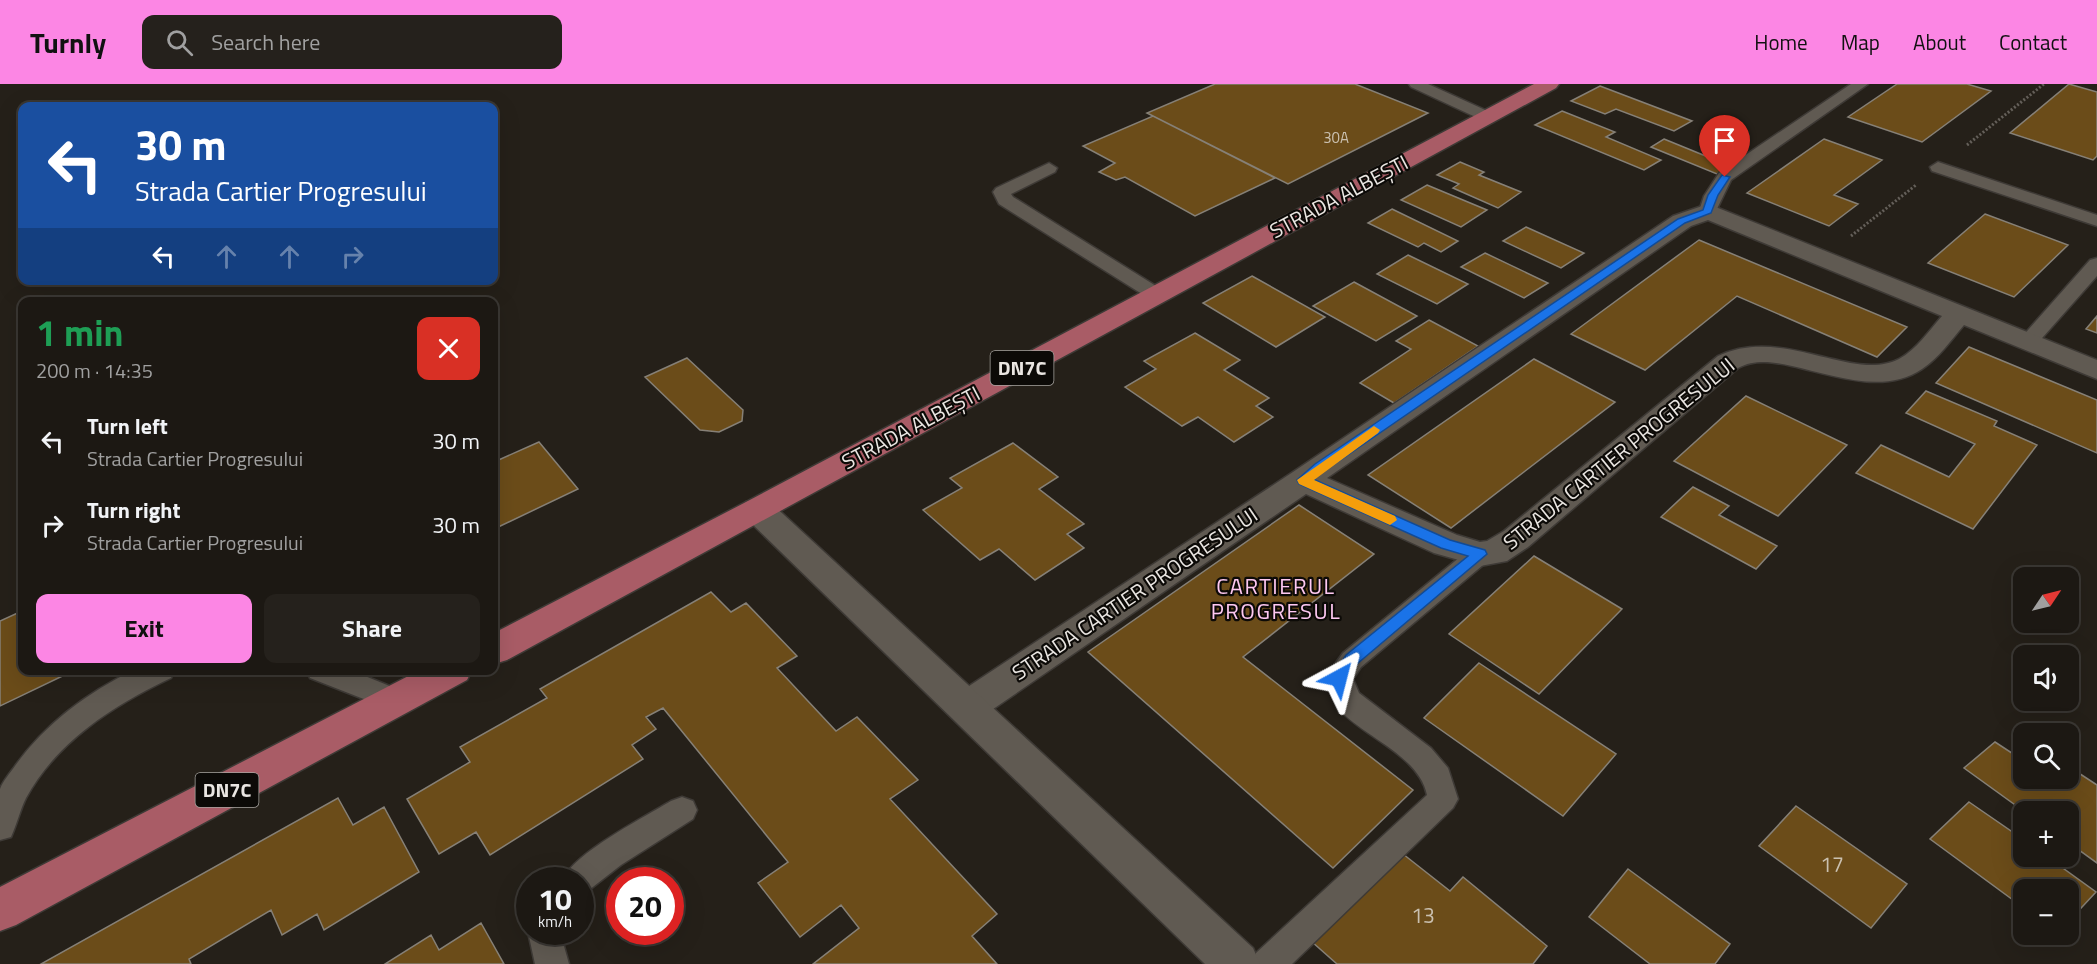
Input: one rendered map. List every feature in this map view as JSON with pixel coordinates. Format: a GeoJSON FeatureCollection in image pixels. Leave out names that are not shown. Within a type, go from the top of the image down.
{"type":"FeatureCollection","features":[{"type":"Feature","properties":{"kind":"main road","name":"STRADA ALBEȘTI"},"geometry":{"type":"LineString","coordinates":[[498,648],[759,510],[1549,84]]}},
{"type":"Feature","properties":{"kind":"main road","name":"DN7C"},"geometry":{"type":"LineString","coordinates":[[0,910],[445,675]]}},
{"type":"Feature","properties":{"kind":"street"},"geometry":{"type":"LineString","coordinates":[[1708,211],[2097,370]]}},
{"type":"Feature","properties":{"kind":"street","name":"STRADA CARTIER PROGRESULUI"},"geometry":{"type":"LineString","coordinates":[[967,707],[1682,221],[1708,211]]}},
{"type":"Feature","properties":{"kind":"street","name":"STRADA CARTIER PROGRESULUI"},"geometry":{"type":"LineString","coordinates":[[1304,480],[1446,544],[1480,554],[1495,552],[1516,539],[1728,362],[1747,354],[1771,353],[1860,373],[1889,372],[1911,365],[1959,314]]}},
{"type":"Feature","properties":{"kind":"street"},"geometry":{"type":"LineString","coordinates":[[759,510],[1237,964]]}},
{"type":"Feature","properties":{"kind":"lane"},"geometry":{"type":"LineString","coordinates":[[1416,84],[1488,117]]}},
{"type":"Feature","properties":{"kind":"lane"},"geometry":{"type":"LineString","coordinates":[[1708,211],[1713,195],[1725,177],[1862,84]]}},
{"type":"Feature","properties":{"kind":"lane"},"geometry":{"type":"LineString","coordinates":[[1938,167],[2097,221]]}},
{"type":"Feature","properties":{"kind":"lane"},"geometry":{"type":"LineString","coordinates":[[1048,168],[1002,192],[1005,200],[1157,295]]}},
{"type":"Feature","properties":{"kind":"lane"},"geometry":{"type":"LineString","coordinates":[[2028,342],[2097,264]]}},
{"type":"Feature","properties":{"kind":"lane"},"geometry":{"type":"LineString","coordinates":[[1268,964],[1443,799],[1438,777],[1421,757],[1348,700],[1339,678],[1352,660],[1480,554]]}},
{"type":"Feature","properties":{"kind":"lane"},"geometry":{"type":"LineString","coordinates":[[0,827],[15,790],[51,743],[87,710],[150,675]]}},
{"type":"Feature","properties":{"kind":"lane"},"geometry":{"type":"LineString","coordinates":[[332,675],[397,701]]}},
{"type":"Feature","properties":{"kind":"lane"},"geometry":{"type":"LineString","coordinates":[[594,868],[682,810]]}},
{"type":"Feature","properties":{"kind":"lane"},"geometry":{"type":"LineString","coordinates":[[547,945],[552,964]]}},
{"type":"Feature","properties":{"kind":"building"},"geometry":{"type":"Polygon","coordinates":[[[1215,84],[1355,84],[1428,113],[1288,184],[1147,113],[1215,84]]]}},
{"type":"Feature","properties":{"kind":"building"},"geometry":{"type":"Polygon","coordinates":[[[1897,84],[1967,84],[1991,91],[1922,142],[1848,117],[1897,84]]]}},
{"type":"Feature","properties":{"kind":"building"},"geometry":{"type":"Polygon","coordinates":[[[2069,84],[2097,92],[2097,156],[2093,160],[2010,133],[2069,84]]]}},
{"type":"Feature","properties":{"kind":"building"},"geometry":{"type":"Polygon","coordinates":[[[1600,86],[1692,121],[1674,131],[1616,109],[1605,114],[1571,101],[1600,86]]]}},
{"type":"Feature","properties":{"kind":"building"},"geometry":{"type":"Polygon","coordinates":[[[1562,111],[1615,132],[1606,137],[1661,160],[1644,170],[1535,125],[1562,111]]]}},
{"type":"Feature","properties":{"kind":"building"},"geometry":{"type":"Polygon","coordinates":[[[1153,116],[1275,178],[1195,216],[1125,177],[1116,180],[1099,172],[1115,163],[1083,146],[1153,116]]]}},
{"type":"Feature","properties":{"kind":"building"},"geometry":{"type":"Polygon","coordinates":[[[1664,139],[1730,166],[1717,174],[1651,147],[1664,139]]]}},
{"type":"Feature","properties":{"kind":"building"},"geometry":{"type":"Polygon","coordinates":[[[1824,139],[1882,160],[1834,195],[1858,204],[1829,226],[1747,193],[1824,139]]]}},
{"type":"Feature","properties":{"kind":"building"},"geometry":{"type":"Polygon","coordinates":[[[1460,162],[1484,172],[1479,175],[1521,192],[1498,208],[1453,188],[1459,184],[1437,175],[1460,162]]]}},
{"type":"Feature","properties":{"kind":"building"},"geometry":{"type":"Polygon","coordinates":[[[1427,185],[1487,210],[1461,227],[1401,200],[1427,185]]]}},
{"type":"Feature","properties":{"kind":"building"},"geometry":{"type":"Polygon","coordinates":[[[1392,209],[1458,241],[1441,252],[1424,243],[1418,247],[1368,223],[1392,209]]]}},
{"type":"Feature","properties":{"kind":"building"},"geometry":{"type":"Polygon","coordinates":[[[1985,214],[2068,245],[2014,297],[1928,263],[1985,214]]]}},
{"type":"Feature","properties":{"kind":"building"},"geometry":{"type":"Polygon","coordinates":[[[1526,227],[1584,253],[1561,268],[1503,241],[1526,227]]]}},
{"type":"Feature","properties":{"kind":"building"},"geometry":{"type":"Polygon","coordinates":[[[1699,240],[1907,327],[1877,357],[1737,296],[1645,370],[1571,334],[1699,240]]]}},
{"type":"Feature","properties":{"kind":"building"},"geometry":{"type":"Polygon","coordinates":[[[1485,253],[1548,283],[1524,298],[1461,267],[1485,253]]]}},
{"type":"Feature","properties":{"kind":"building"},"geometry":{"type":"Polygon","coordinates":[[[1408,255],[1468,284],[1437,304],[1377,274],[1408,255]]]}},
{"type":"Feature","properties":{"kind":"building"},"geometry":{"type":"Polygon","coordinates":[[[1252,276],[1325,317],[1276,347],[1203,303],[1252,276]]]}},
{"type":"Feature","properties":{"kind":"building"},"geometry":{"type":"Polygon","coordinates":[[[1354,282],[1417,316],[1376,341],[1313,306],[1354,282]]]}},
{"type":"Feature","properties":{"kind":"building"},"geometry":{"type":"Polygon","coordinates":[[[2097,316],[2097,333],[2086,329],[2097,316]]]}},
{"type":"Feature","properties":{"kind":"building"},"geometry":{"type":"Polygon","coordinates":[[[1429,320],[1478,346],[1394,403],[1360,383],[1411,349],[1396,341],[1429,320]]]}},
{"type":"Feature","properties":{"kind":"building"},"geometry":{"type":"Polygon","coordinates":[[[1195,333],[1240,360],[1224,370],[1269,398],[1256,406],[1273,417],[1234,442],[1198,417],[1182,426],[1125,387],[1156,369],[1144,361],[1195,333]]]}},
{"type":"Feature","properties":{"kind":"building"},"geometry":{"type":"Polygon","coordinates":[[[1969,347],[2097,400],[2097,453],[1936,383],[1969,347]]]}},
{"type":"Feature","properties":{"kind":"building"},"geometry":{"type":"Polygon","coordinates":[[[687,358],[743,410],[742,421],[719,432],[700,430],[645,377],[687,358]]]}},
{"type":"Feature","properties":{"kind":"building"},"geometry":{"type":"Polygon","coordinates":[[[1534,359],[1615,402],[1451,528],[1368,475],[1534,359]]]}},
{"type":"Feature","properties":{"kind":"building"},"geometry":{"type":"Polygon","coordinates":[[[1926,391],[1997,421],[1994,426],[2037,445],[1973,529],[1856,473],[1881,445],[1949,477],[1975,444],[1906,413],[1926,391]]]}},
{"type":"Feature","properties":{"kind":"building"},"geometry":{"type":"Polygon","coordinates":[[[1746,396],[1847,445],[1778,516],[1674,461],[1746,396]]]}},
{"type":"Feature","properties":{"kind":"building"},"geometry":{"type":"Polygon","coordinates":[[[539,442],[578,489],[498,527],[498,460],[539,442]]]}},
{"type":"Feature","properties":{"kind":"building"},"geometry":{"type":"Polygon","coordinates":[[[1013,443],[1058,477],[1039,489],[1084,524],[1067,534],[1084,548],[1035,580],[999,549],[980,560],[923,510],[962,488],[950,478],[1013,443]]]}},
{"type":"Feature","properties":{"kind":"building"},"geometry":{"type":"Polygon","coordinates":[[[1693,487],[1729,506],[1719,515],[1777,546],[1756,569],[1661,517],[1693,487]]]}},
{"type":"Feature","properties":{"kind":"building"},"geometry":{"type":"Polygon","coordinates":[[[1299,505],[1374,554],[1243,657],[1413,790],[1333,868],[1088,652],[1299,505]]]}},
{"type":"Feature","properties":{"kind":"building"},"geometry":{"type":"Polygon","coordinates":[[[1534,556],[1622,609],[1539,694],[1449,634],[1534,556]]]}},
{"type":"Feature","properties":{"kind":"building"},"geometry":{"type":"Polygon","coordinates":[[[711,592],[731,612],[746,603],[797,656],[777,668],[836,731],[857,717],[918,780],[890,799],[997,914],[972,936],[997,964],[813,964],[859,928],[841,905],[800,937],[758,883],[788,862],[663,708],[646,717],[656,729],[632,745],[643,759],[490,855],[476,832],[439,854],[407,799],[470,762],[460,747],[547,698],[540,689],[711,592]]]}},
{"type":"Feature","properties":{"kind":"building"},"geometry":{"type":"Polygon","coordinates":[[[18,613],[18,675],[65,675],[0,706],[0,621],[18,613]]]}},
{"type":"Feature","properties":{"kind":"building"},"geometry":{"type":"Polygon","coordinates":[[[1479,663],[1616,754],[1563,816],[1424,718],[1479,663]]]}},
{"type":"Feature","properties":{"kind":"building"},"geometry":{"type":"Polygon","coordinates":[[[1995,742],[2013,754],[2013,789],[2079,789],[2079,773],[2097,785],[2097,863],[2079,850],[2079,801],[2013,801],[2013,803],[1964,768],[1995,742]]]}},
{"type":"Feature","properties":{"kind":"building"},"geometry":{"type":"Polygon","coordinates":[[[338,798],[353,825],[384,807],[419,872],[324,930],[317,914],[282,935],[271,910],[189,959],[191,964],[41,964],[338,798]]]}},
{"type":"Feature","properties":{"kind":"building"},"geometry":{"type":"Polygon","coordinates":[[[1969,802],[2013,832],[2013,867],[2061,867],[2078,879],[2013,879],[2013,900],[1930,839],[1969,802]]]}},
{"type":"Feature","properties":{"kind":"building"},"geometry":{"type":"Polygon","coordinates":[[[1796,806],[1907,884],[1871,928],[1759,846],[1796,806]]]}},
{"type":"Feature","properties":{"kind":"building"},"geometry":{"type":"Polygon","coordinates":[[[1403,854],[1450,891],[1463,877],[1547,946],[1533,964],[1337,964],[1311,941],[1403,854]]]}},
{"type":"Feature","properties":{"kind":"building"},"geometry":{"type":"Polygon","coordinates":[[[1628,869],[1730,944],[1715,964],[1650,964],[1589,917],[1628,869]]]}},
{"type":"Feature","properties":{"kind":"building"},"geometry":{"type":"Polygon","coordinates":[[[2079,880],[2096,892],[2079,910],[2079,880]]]}},
{"type":"Feature","properties":{"kind":"building"},"geometry":{"type":"Polygon","coordinates":[[[481,923],[504,964],[385,964],[431,935],[439,950],[481,923]]]}},
{"type":"Feature","properties":{"kind":"slow traffic"},"geometry":{"type":"LineString","coordinates":[[1374,430],[1304,480],[1323,491],[1390,520]]}},
{"type":"Feature","properties":{"kind":"district","name":"CARTIERUL PROGRESUL"},"geometry":{"type":"Point","coordinates":[1276,598]}},
{"type":"Feature","properties":{"kind":"route"},"geometry":{"type":"LineString","coordinates":[[1339,678],[1352,660],[1480,554],[1446,544],[1323,491],[1304,480],[1682,221],[1708,211],[1713,195],[1725,177]]}}]}
